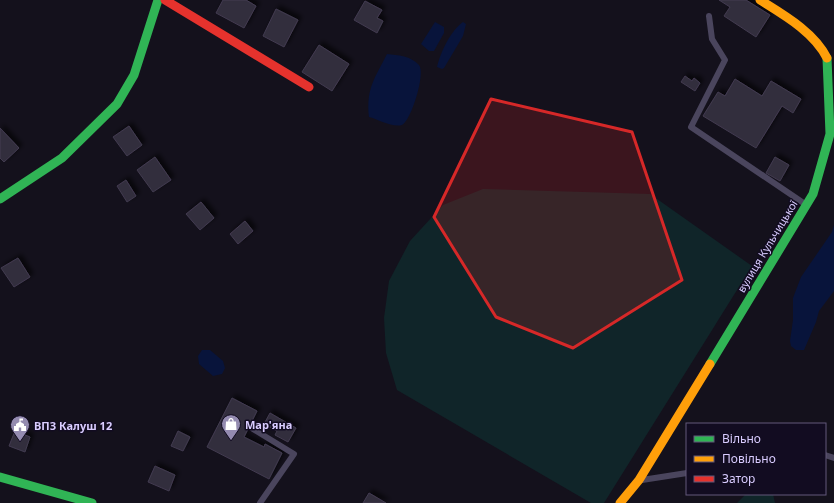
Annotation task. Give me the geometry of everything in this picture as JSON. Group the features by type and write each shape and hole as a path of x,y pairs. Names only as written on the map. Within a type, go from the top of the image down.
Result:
{"street":[{"path":"0,199 62,158 117,104 134,75 158,0"},
{"path":"165,0 309,87"},
{"name":"вулиця Кульчицької","path":"620,503 639,480 813,194 830,134 828,61 822,48 792,20 760,0"},
{"path":"0,477 92,503"}],"lane":[{"path":"709,16 712,39 725,60 691,127 806,205"},
{"path":"253,429 294,454 260,503"},
{"path":"639,480 686,473"}],"highlighted area":[{"path":"491,99 632,132 682,280 573,348 496,317 434,217"}],"green space":[{"path":"483,189 650,194 752,266 604,503 591,503 397,390 386,353 384,318 389,281 410,241 443,205"},
{"path":"745,495 773,495 775,503 737,503"}],"water":[{"path":"435,22 444,27 444,33 434,51 429,51 421,44"},
{"path":"463,22 466,24 463,36 444,68 442,69 437,67 447,42 454,30"},
{"path":"387,54 404,56 416,62 421,70 419,86 413,106 406,122 398,126 369,117 368,107 372,84"},
{"path":"834,225 834,291 819,311 804,350 796,350 791,346 790,341 793,320 793,298 801,277 832,232"},
{"path":"202,350 210,350 223,361 225,368 222,374 213,376 199,364 198,356"}],"building":[{"path":"223,0 246,0 256,6 244,28 216,13"},
{"path":"719,0 746,0 770,15 756,37 724,16 730,7"},
{"path":"365,1 382,10 377,18 383,21 377,33 354,20"},
{"path":"276,9 298,20 284,47 263,36"},
{"path":"319,45 349,64 332,91 302,72"},
{"path":"685,76 692,81 694,78 700,83 695,91 681,82"},
{"path":"735,79 762,96 771,81 801,99 793,113 782,106 756,148 703,116 718,92 725,96"},
{"path":"129,126 142,145 127,156 113,137"},
{"path":"0,128 19,148 4,162 0,158"},
{"path":"155,157 171,180 153,192 137,170"},
{"path":"775,157 789,165 780,181 766,173"},
{"path":"126,180 136,196 127,202 117,186"},
{"path":"201,202 214,218 200,230 186,214"},
{"path":"245,221 253,231 238,244 230,234"},
{"path":"18,258 30,277 14,287 1,268"},
{"name":"Мар'яна","path":"232,398 257,411 244,437 264,447 265,444 282,453 269,479 207,447"},
{"path":"270,413 296,428 288,442 275,435 277,431 264,424"},
{"name":"ВПЗ Калуш 12","path":"15,431 30,437 25,452 9,446"},
{"path":"178,431 190,437 183,451 171,446"},
{"path":"155,466 175,475 169,491 148,482"},
{"path":"369,493 386,503 363,503"}],"traffic: fast":[{"path":"0,199 62,158 117,104 134,75 158,0"},
{"path":"710,364 813,194 830,134 827,58"},
{"path":"0,477 92,503"}],"traffic: slow":[{"path":"760,0 798,25 814,40 827,58"},
{"path":"620,503 639,480 710,364"}],"traffic: jam":[{"path":"165,0 309,87"}],"place":[{"name":"Мар'яна","path":"231,441"},
{"name":"ВПЗ Калуш 12","path":"20,442"}]}
